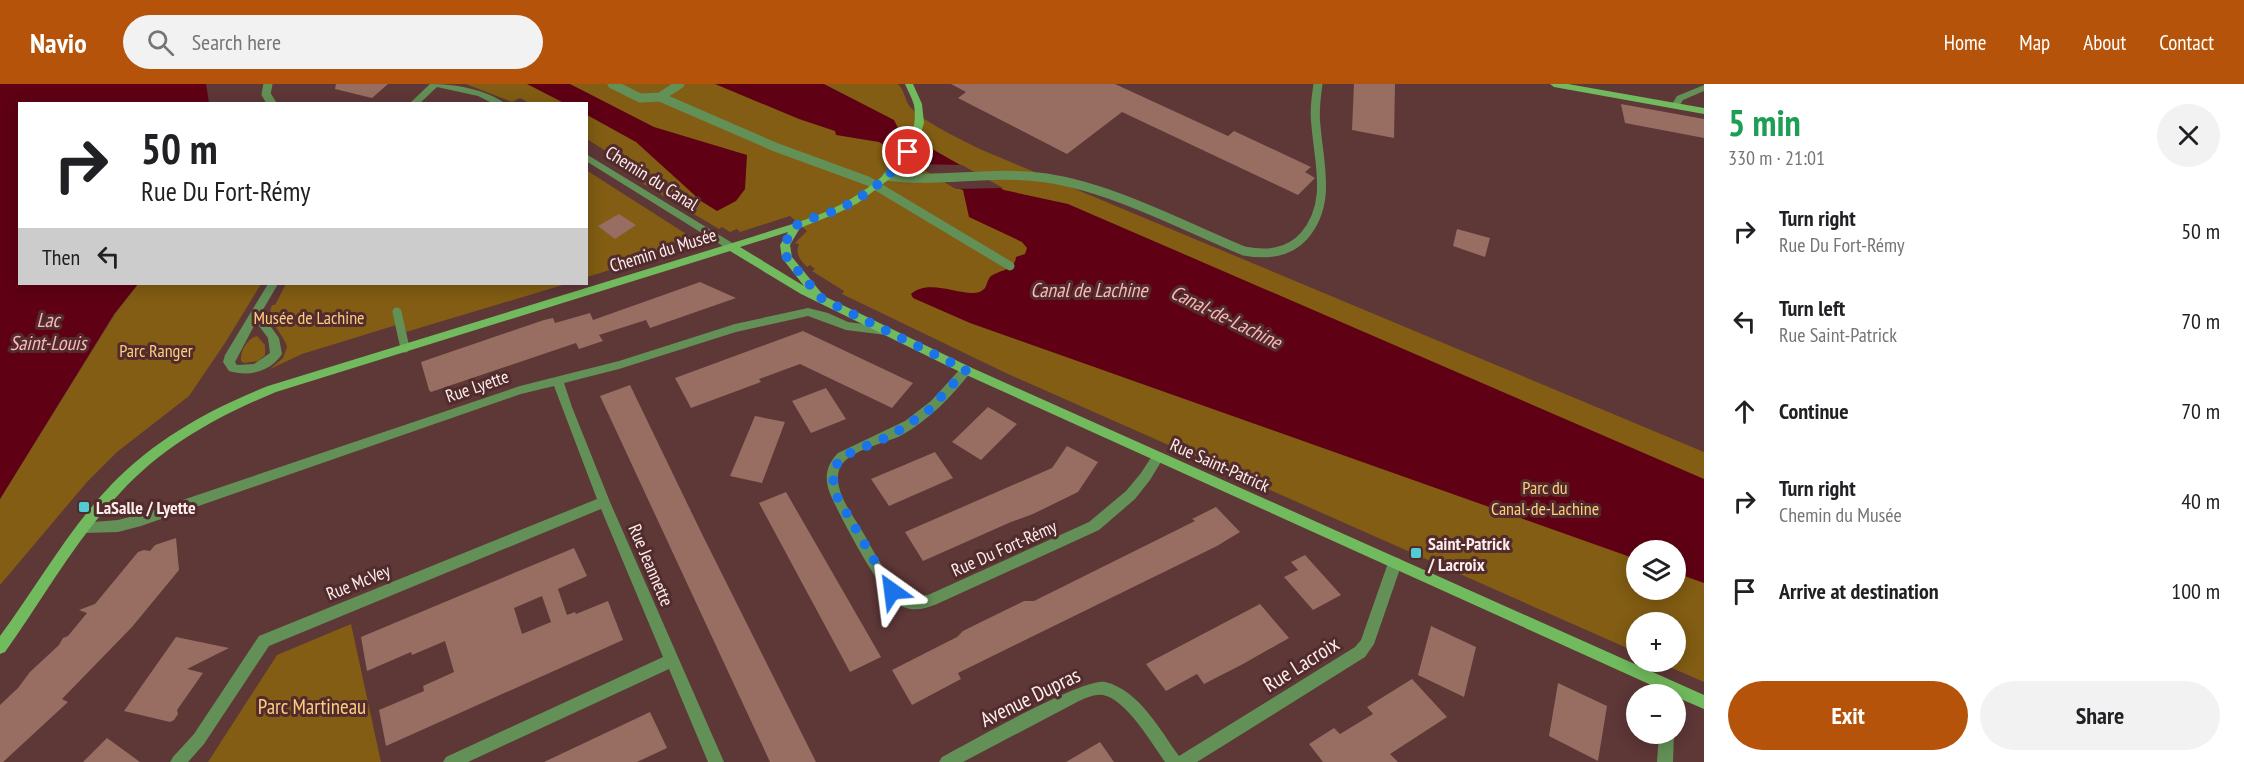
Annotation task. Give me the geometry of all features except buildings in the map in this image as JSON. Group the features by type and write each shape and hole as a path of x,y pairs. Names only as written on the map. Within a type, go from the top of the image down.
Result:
{"main road":[{"name":"Chemin du Musée","path":"0,647 85,526 126,478 161,449 211,415 272,389 796,225 840,208 887,176 904,157 916,138 920,112 918,100 909,84"},
{"path":"1554,84 1704,111"},
{"path":"796,225 785,245 787,258 822,299"},
{"name":"Rue Saint-Patrick","path":"730,246 822,299 966,370 1395,563 1655,684"},
{"name":"Rue Saint-Patrick","path":"1686,696 1704,702"}],"street":[{"path":"415,102 435,84 481,94 498,102"},
{"path":"1676,106 1680,98 1704,88"},
{"name":"Chemin du Canal","path":"588,158 730,246"},
{"path":"256,314 276,344 276,354 259,368 242,370 232,368 229,362 231,355 272,285"},
{"name":"Rue Lyette","path":"85,526 118,526 141,520 512,393 633,361 728,330 808,312 846,326 886,331"},
{"name":"Rue Du Fort-Rémy","path":"966,370 928,411 892,435 841,457 832,473 833,488 841,504 892,591 906,602 918,604 932,600 1094,526 1114,510 1147,476 1158,457"},
{"name":"Rue Jeannette","path":"558,381 604,502 716,762"},
{"name":"Rue McVey","path":"178,762 199,739 264,641 604,502"},
{"name":"Rue Lacroix","path":"1183,762 1360,652 1368,644 1395,563"},
{"path":"451,762 672,660"},
{"name":"Avenue Dupras","path":"947,762 1074,696 1092,689 1106,688 1131,706 1174,762"},
{"path":"1665,762 1666,744"}],"lane":[{"path":"268,84 266,94 271,102"},
{"path":"612,84 640,98 660,97 776,147 859,176 1010,266"},
{"path":"660,97 680,84"},
{"path":"887,176 1024,176 1072,182 1095,189 1244,251 1276,253 1294,246 1307,236 1320,212 1322,185 1315,100 1318,84"},
{"path":"397,312 405,348"}],"green space":[{"name":"Parc du Canal-de-Lachine","path":"466,84 898,84 909,106 918,114 982,150 1704,452 1704,682 1681,672 1686,672 1686,612 1626,612 1626,648 1008,374 842,294 844,291 812,271 815,269 810,265 807,267 800,259 799,244 795,243 807,231 790,216 740,232 737,229 730,232 722,227 719,229 640,182 645,176 588,140 588,102 527,102 520,98 512,102"},
{"path":"588,171 691,237 695,244 588,277"},
{"name":"Parc Ranger","path":"137,285 260,285 189,396 117,452 87,482 0,585 0,499 115,314"},
{"name":"Musée de Lachine","path":"285,285 563,285 406,332 403,323 302,354 270,369 283,358 287,347 271,316 272,305 275,305"},
{"path":"257,336 265,345 265,355 258,361 244,363 241,361 243,349 250,340"},
{"name":"Parc Martineau","path":"351,624 381,762 208,762 277,655"}],"water":[{"name":"Lac Saint-Louis","path":"0,84 206,84 209,102 18,102 18,285 137,285 114,314 0,499"},
{"path":"527,84 570,84 654,127 747,155 745,189 736,201 717,211 701,201 636,142 588,116 588,102 562,102"},
{"name":"Canal de Lachine","path":"715,84 824,84 894,120 899,130 1004,190 1068,204 1704,479 1704,583 1686,577 1686,540 1626,540 1626,555 970,323 913,298 911,294 930,287 971,293 979,292 985,288 991,276 1013,265 1016,257 1025,254 1027,248 1022,242 969,217 963,190 953,187 879,142 836,135 835,131 799,119"}],"pier":[{"path":"902,131 926,144 915,164 962,165 1003,188 956,189 891,150"}],"place":[{"name":"LaSalle / Lyette","path":"84,507"},
{"name":"Saint-Patrick / Lacroix","path":"1416,553"}],"route":[{"path":"892,591 836,495 832,473 841,457 892,435 928,411 942,399 966,370 822,299 787,258 785,245 796,225 834,211 864,194 894,170 908,152"}],"water label":[{"name":"Canal-de-Lachine","path":"1226,317"}]}
